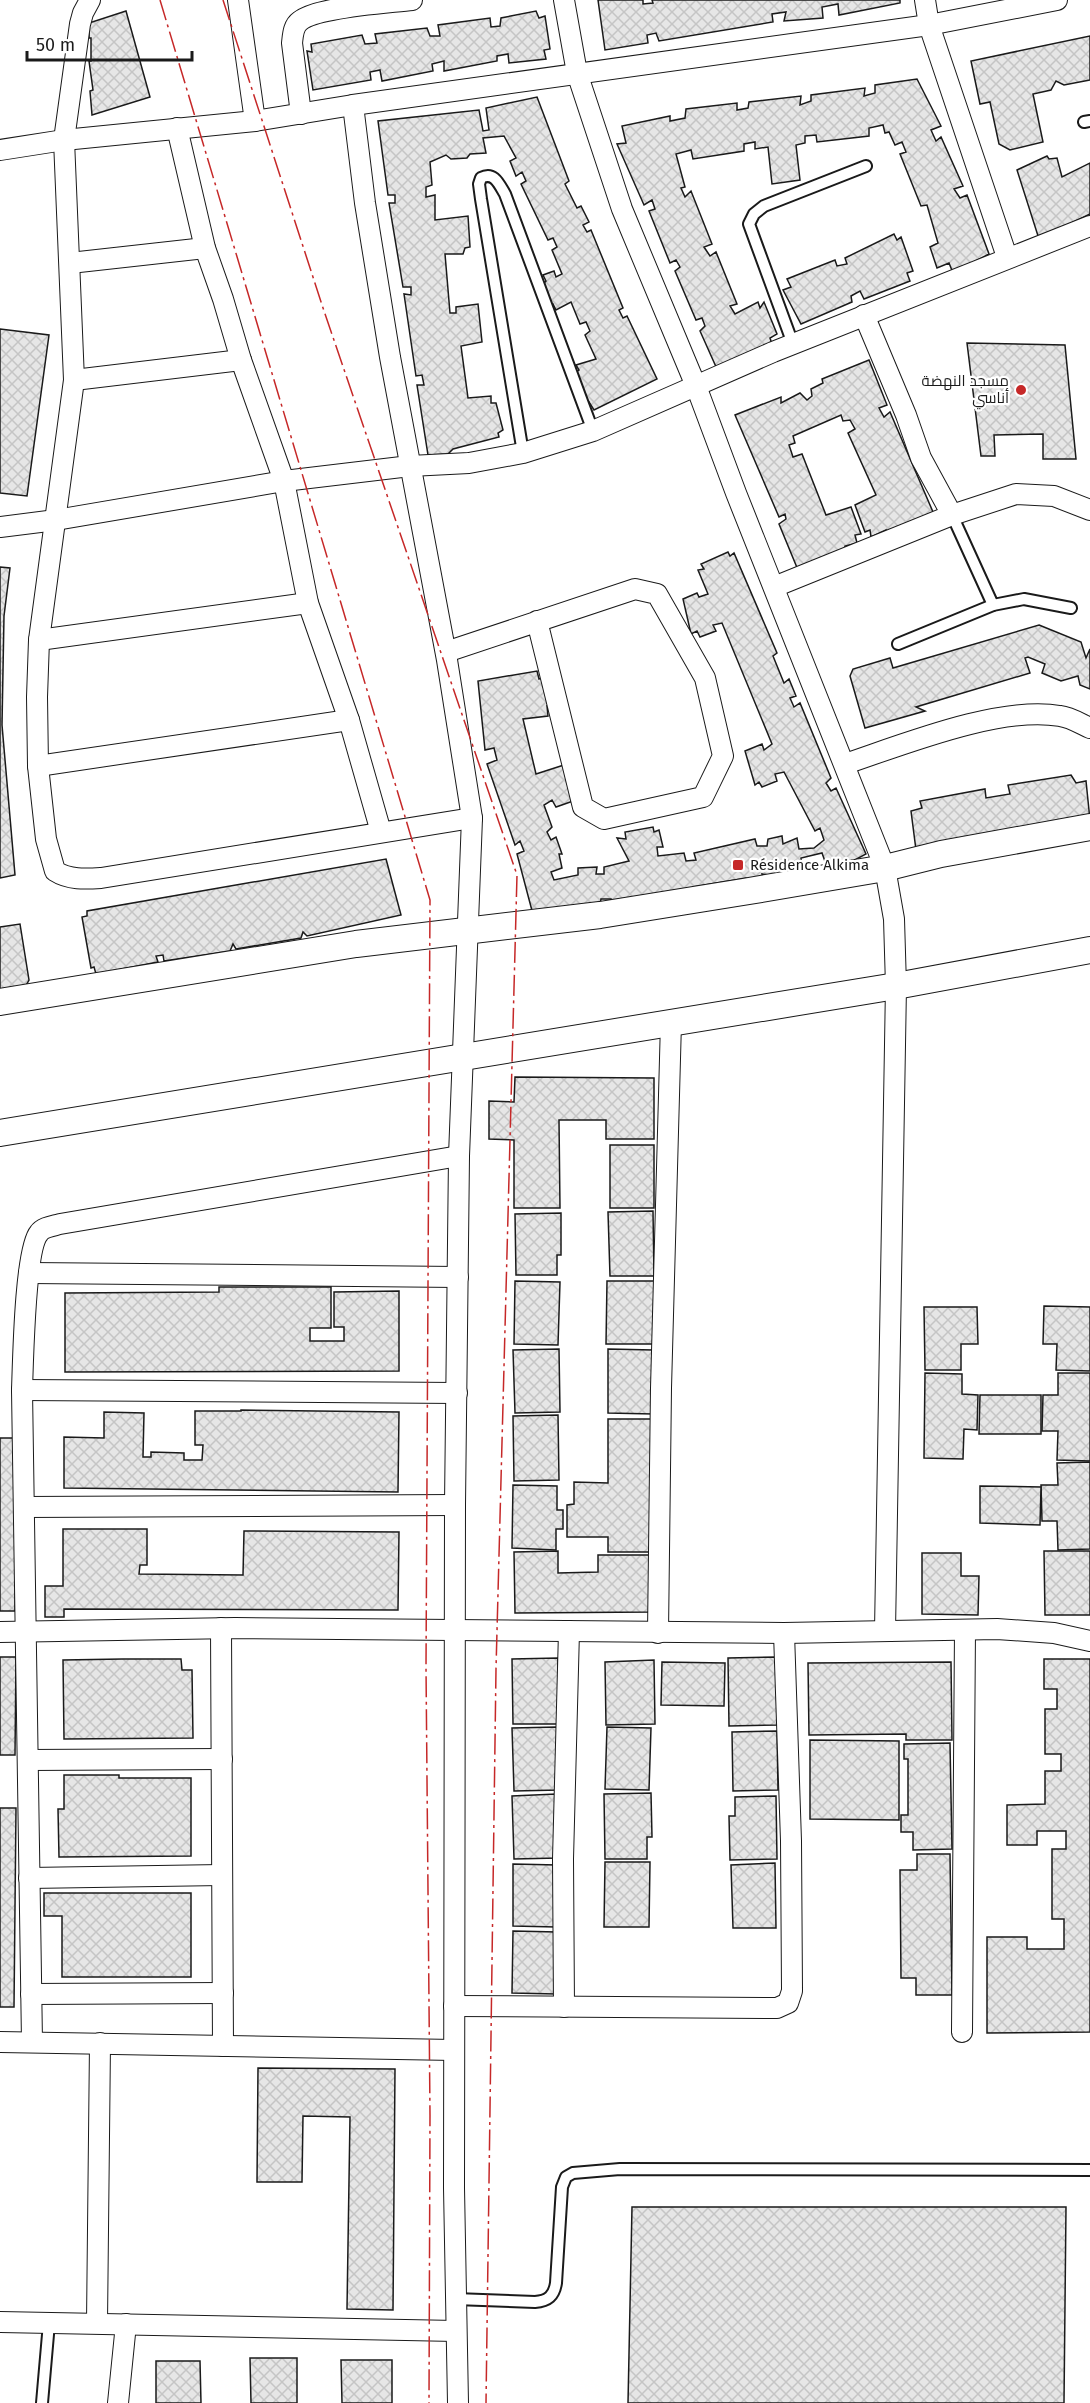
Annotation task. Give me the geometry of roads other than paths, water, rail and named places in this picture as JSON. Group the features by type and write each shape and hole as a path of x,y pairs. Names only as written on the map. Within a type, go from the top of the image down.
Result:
{"street":[{"path":"90,0 80,24 64,140 74,380 39,640 38,766 46,839 55,871 68,877 101,878 472,818"},
{"path":"238,0 255,121"},
{"path":"301,114 292,43 293,33 300,21 308,16 330,11 412,0"},
{"path":"564,0 577,73 622,209 696,386 845,764 885,868 892,896 896,986 885,1631"},
{"path":"925,0 929,25 1007,257"},
{"path":"0,150 64,140 255,121 577,73 929,25 1057,0"},
{"path":"353,105 365,204 390,357 446,652 472,818 473,844 467,929 459,1156 455,1505 454,2050 455,2299 458,2403"},
{"path":"177,128 205,248 241,360 284,481 308,603 349,720 381,832"},
{"path":"0,527 56,520 284,481 410,466 469,464 523,453 593,431 793,344 1007,257 1090,226"},
{"path":"70,263 205,248"},
{"path":"864,315 906,415 921,458 952,515"},
{"path":"74,380 241,360"},
{"path":"774,587 952,515 1016,494 1054,496 1090,510"},
{"path":"446,652 537,621 634,589 657,594 705,678 723,756 703,797 604,819 583,807 537,621"},
{"path":"39,640 308,603"},
{"path":"845,764 955,729 1001,718 1061,716 1090,728"},
{"path":"38,766 349,720"},
{"path":"0,1002 356,944 600,915 885,868 1090,826"},
{"path":"0,1133 896,986 1090,950"},
{"path":"658,1633 661,1388 671,1022"},
{"path":"32,2042 22,1390 29,1273 38,1233 60,1224 459,1156"},
{"path":"29,1273 458,1277"},
{"path":"22,1390 457,1393"},
{"path":"24,1507 455,1505"},
{"path":"221,1628 223,2046"},
{"path":"0,1632 221,1628 658,1633 965,1630 1032,1631 1090,1641"},
{"path":"962,2032 965,1630"},
{"path":"564,2007 563,1859 569,1631"},
{"path":"454,2006 777,2008 786,2005 790,1999 791,1841 784,1633"},
{"path":"28,1760 222,1759"},
{"path":"30,1878 222,1875"},
{"path":"31,1994 223,1993"},
{"path":"0,2042 454,2050"},
{"path":"97,2323 100,2043"},
{"path":"0,2322 456,2331"},
{"path":"118,2403 126,2324"}],"lane":[{"path":"793,344 749,224 754,214 765,206 866,166"},
{"path":"523,453 479,184 481,178 486,175 496,180 505,194 593,431"},
{"path":"952,515 993,605"},
{"path":"898,644 993,605 1024,599 1071,608"},
{"path":"455,2299 535,2302 547,2300 552,2296 556,2283 562,2187 566,2177 573,2173 620,2169 1090,2170"},
{"path":"42,2403 49,2323"}],"place":[{"name":"مسجد النهضة أناسي","path":"1021,390"},
{"name":"Résidence Alkima","path":"738,865"}]}
